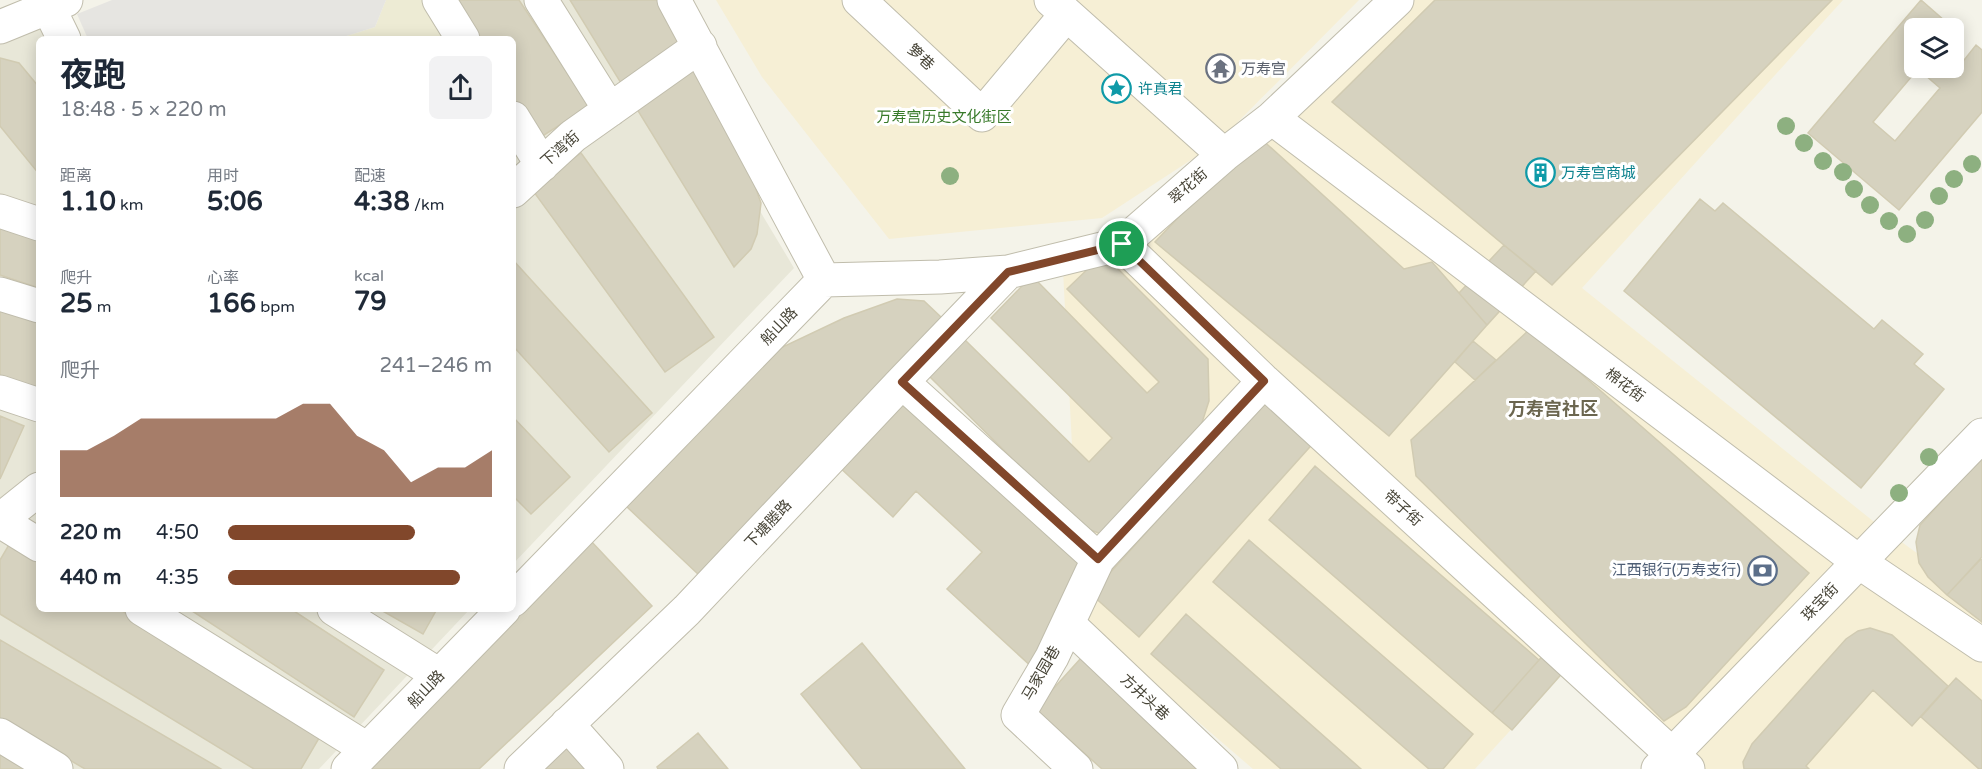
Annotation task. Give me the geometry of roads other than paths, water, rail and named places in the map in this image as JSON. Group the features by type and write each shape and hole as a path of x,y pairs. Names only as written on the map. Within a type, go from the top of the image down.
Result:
{"street":[{"path":"439,0 461,36"},
{"path":"541,0 610,110"},
{"path":"674,0 824,280"},
{"name":"箩巷","path":"859,0 982,115 1058,8"},
{"name":"翠花街","path":"824,280 939,267 1008,272 1122,244 1224,155 1272,118 1398,0"},
{"path":"0,27 53,3 63,36"},
{"path":"1058,8 1224,155"},
{"name":"下湾街","path":"516,188 573,136 700,46"},
{"name":"棉花街","path":"1272,118 1859,562 1982,645"},
{"path":"516,123 542,165"},
{"path":"0,211 36,223"},
{"name":"带子街","path":"1122,244 1264,381 1673,764"},
{"name":"下塘塍路","path":"520,769 687,610 1008,272"},
{"name":"船山路","path":"516,597 824,280"},
{"path":"0,294 36,305"},
{"name":"马家园巷","path":"1076,769 1018,715 1052,657 1098,559 1264,381"},
{"path":"902,382 1098,559"},
{"path":"0,392 36,404"},
{"name":"珠宝街","path":"1673,764 1859,562 1982,435"},
{"path":"36,491 0,521 36,543"},
{"path":"146,612 358,759"},
{"path":"339,612 440,675"},
{"name":"船山路","path":"358,759 501,612"},
{"name":"方井头巷","path":"1068,624 1221,769"},
{"path":"567,724 607,769"},
{"path":"0,735 56,769"}],"place":[{"name":"万寿宫","path":"1220,69"},
{"name":"许真君","path":"1117,89"},
{"name":"万寿宫商城","path":"1540,173"},
{"name":"江西银行(万寿支行)","path":"1762,570"}],"district":[{"name":"万寿宫社区","path":"1553,409"}],"park label":[{"name":"万寿宫历史文化街区","path":"944,117"}]}
